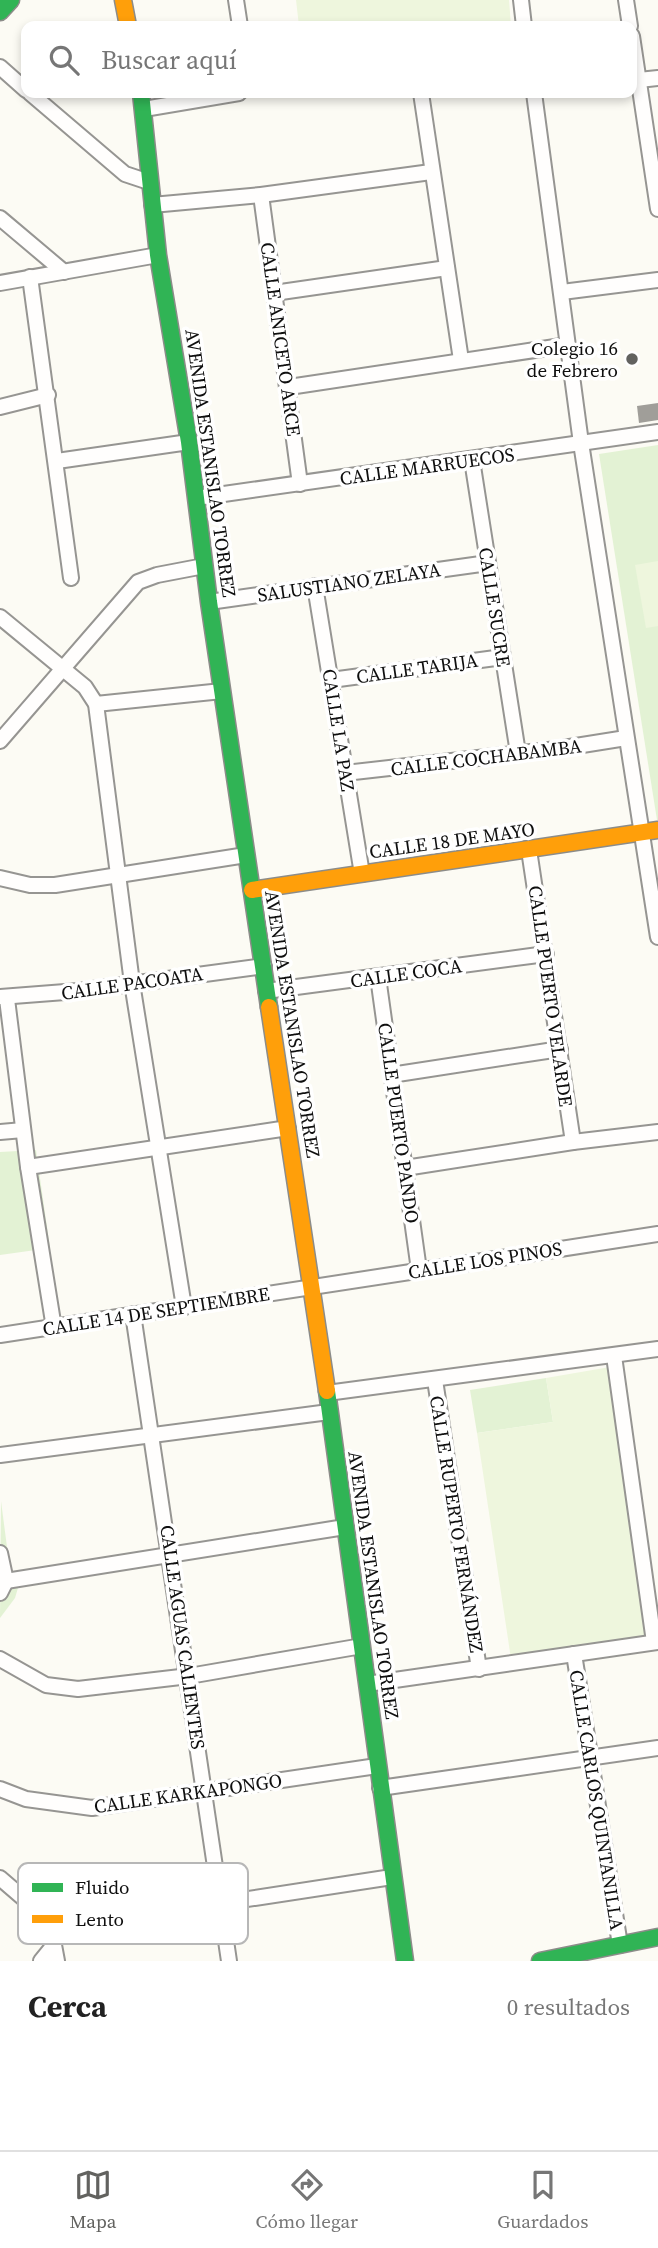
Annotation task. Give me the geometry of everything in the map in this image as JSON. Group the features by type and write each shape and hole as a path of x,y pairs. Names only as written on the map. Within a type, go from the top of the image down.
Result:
{"street":[{"path":"0,12 11,0"},
{"path":"123,0 127,21"},
{"path":"236,0 239,21"},
{"path":"522,0 524,21"},
{"path":"626,0 629,21"},
{"path":"0,67 21,85"},
{"path":"637,67 655,174 658,209"},
{"path":"639,80 658,78"},
{"path":"36,98 125,174 149,182"},
{"path":"142,101 178,98"},
{"path":"422,98 461,360"},
{"path":"535,98 581,443 626,738 650,831 658,937"},
{"name":"AVENIDA ESTANISLAO TORREZ","path":"142,101 158,255 189,442 209,602 327,1393 405,1961"},
{"path":"152,205 261,195 431,172"},
{"name":"CALLE ANICETO ARCE","path":"261,195 300,484"},
{"path":"0,218 64,272"},
{"path":"0,283 158,255"},
{"path":"274,293 447,268"},
{"path":"30,277 71,578"},
{"path":"562,292 658,280"},
{"path":"289,387 568,345"},
{"path":"0,407 48,395"},
{"name":"CALLE MARRUECOS","path":"196,498 658,432"},
{"path":"57,461 189,442"},
{"name":"CALLE SUCRE","path":"472,460 518,753"},
{"name":"SALUSTIANO ZELAYA","path":"209,602 488,563"},
{"path":"0,741 138,582 157,575 204,566"},
{"name":"CALLE LA PAZ","path":"315,586 362,874"},
{"path":"0,617 85,687 96,704 132,983 184,1307"},
{"name":"CALLE TARIJA","path":"331,680 503,657"},
{"path":"96,704 222,691"},
{"name":"CALLE COCHABAMBA","path":"345,773 626,738"},
{"name":"CALLE 18 DE MAYO","path":"252,890 650,831"},
{"name":"CALLE PUERTO VELARDE","path":"529,850 573,1142"},
{"path":"0,878 30,885 55,885 246,855"},
{"name":"CALLE COCA","path":"266,991 546,954"},
{"name":"CALLE PACOATA","path":"4,998 264,966"},
{"name":"CALLE PUERTO PANDO","path":"378,977 419,1270"},
{"path":"4,998 54,1328"},
{"path":"391,1075 560,1049"},
{"path":"28,1167 288,1129"},
{"path":"0,1132 23,1130"},
{"path":"405,1168 658,1132"},
{"name":"CALLE LOS PINOS","path":"311,1287 658,1234"},
{"name":"CALLE 14 DE SEPTIEMBRE","path":"0,1335 311,1287"},
{"name":"CALLE AGUAS CALIENTES","path":"133,1314 172,1556 215,1863"},
{"path":"327,1393 658,1349"},
{"path":"367,1684 656,1642 614,1356"},
{"name":"CALLE RUPERTO FERNÁNDEZ","path":"435,1380 479,1669"},
{"path":"0,1455 329,1412"},
{"path":"0,1553 3,1587 345,1527"},
{"path":"0,1659 46,1685 78,1689 189,1676 362,1646"},
{"name":"CALLE CARLOS QUINTANILLA","path":"574,1654 620,1945"},
{"path":"380,1788 590,1760 658,1748"},
{"name":"CALLE KARKAPONGO","path":"0,1789 26,1799 92,1808 377,1766"},
{"path":"248,1901 392,1877"},
{"path":"0,1878 18,1894"},
{"path":"540,1961 563,1959 658,1937"},
{"path":"41,1961 54,1945"},
{"path":"54,1945 57,1961"}],"green space":[{"path":"296,0 509,0 511,21 298,21"},
{"path":"658,445 658,820 657,820 599,454"},
{"path":"658,561 658,626 646,628 635,565"},
{"path":"36,1150 50,1248 0,1255 0,1152"},
{"path":"610,1367 628,1411 658,1613 658,1638 511,1659 477,1433 553,1422 546,1378"},
{"path":"546,1378 553,1422 477,1433 470,1390"},
{"path":"1,1501 10,1570 20,1581 15,1598 0,1618"}],"building":[{"path":"658,403 658,420 639,423 637,406"}],"traffic: fast":[{"path":"0,12 11,0"},
{"path":"142,98 158,255 189,442 209,602 269,1007"},
{"path":"327,1391 405,1961"},
{"path":"540,1961 658,1937"}],"traffic: slow":[{"path":"123,0 127,21"},
{"path":"252,890 658,830"},
{"path":"269,1007 327,1391"}],"place":[{"name":"Colegio 16 de Febrero","path":"632,359"}]}
